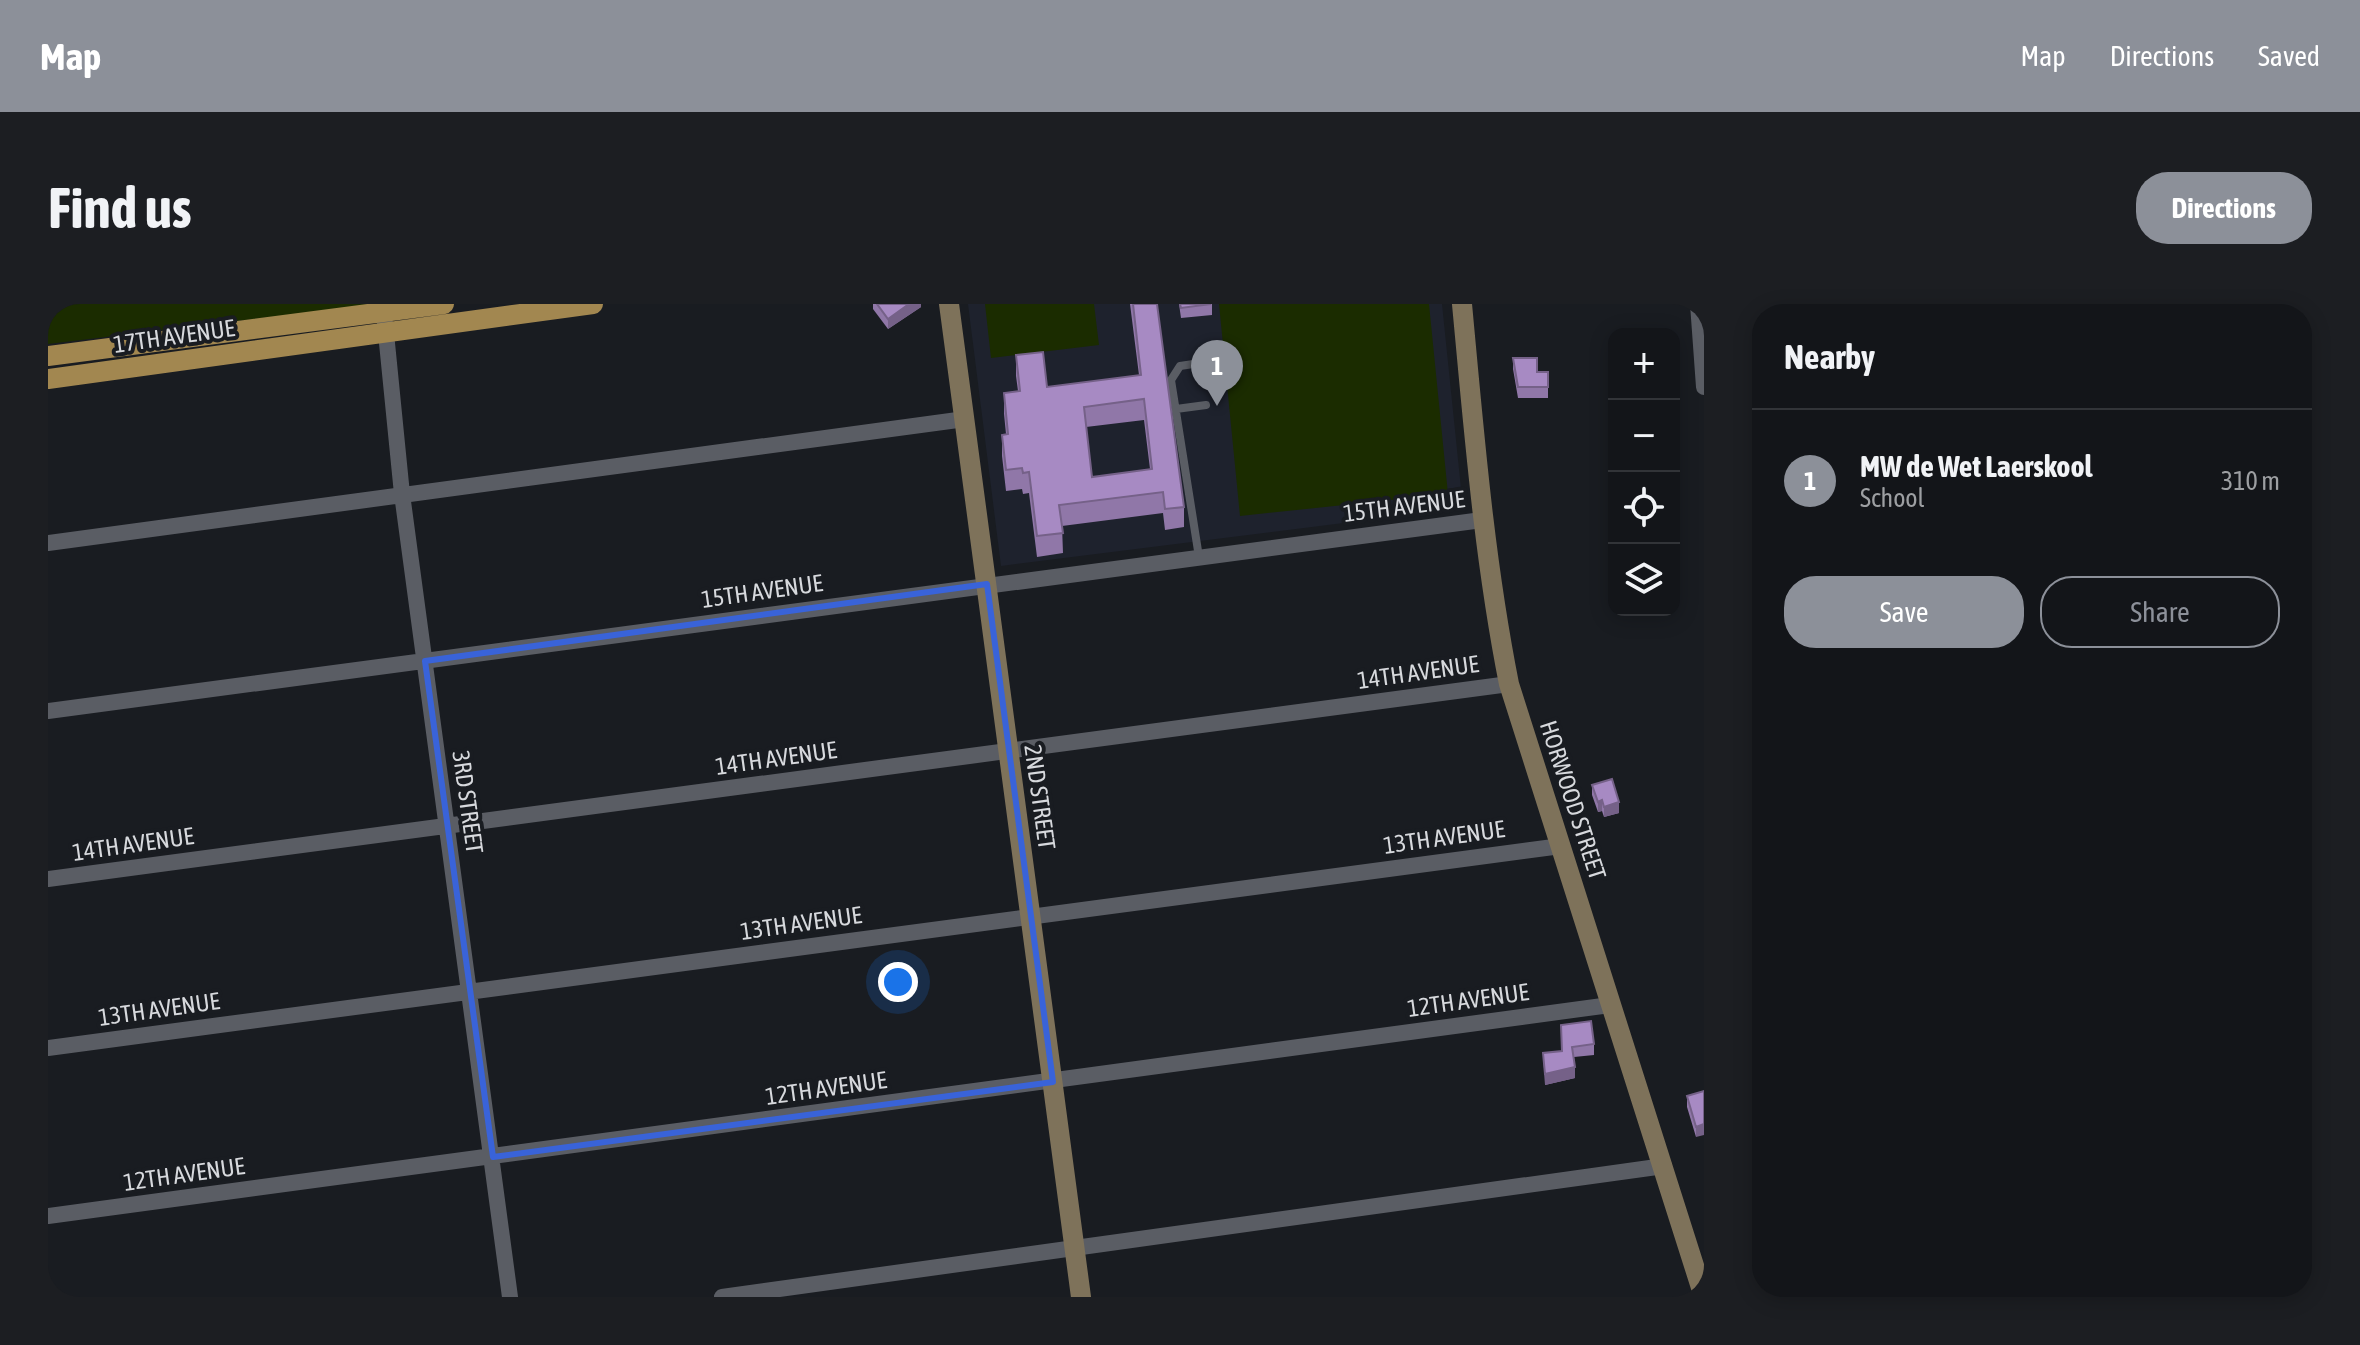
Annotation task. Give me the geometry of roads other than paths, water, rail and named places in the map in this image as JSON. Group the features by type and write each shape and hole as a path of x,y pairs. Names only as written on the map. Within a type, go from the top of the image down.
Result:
{"main road":[{"name":"17TH AVENUE","path":"48,356 384,313 407,306 444,304"},
{"name":"17TH AVENUE","path":"48,379 593,304"},
{"name":"2ND STREET","path":"949,304 1081,1297"},
{"name":"HORWOOD STREET","path":"1462,304 1482,520 1492,597 1509,684 1610,1005 1700,1271 1704,1297"}],"street":[{"path":"1698,304 1704,387"},
{"name":"3RD STREET","path":"384,313 402,494 510,1297"},
{"path":"48,543 965,419"},
{"name":"15TH AVENUE","path":"48,711 1482,520"},
{"name":"14TH AVENUE","path":"48,879 1509,684"},
{"name":"13TH AVENUE","path":"48,1048 1561,846"},
{"name":"12TH AVENUE","path":"48,1216 1610,1005"},
{"path":"722,1297 828,1290 1075,1248 1664,1166"}],"lane":[{"path":"1199,557 1173,373 1180,366 1200,363"},
{"path":"1176,409 1206,405"}],"place":[{"name":"MW de Wet Laerskool","path":"1217,406"}]}
